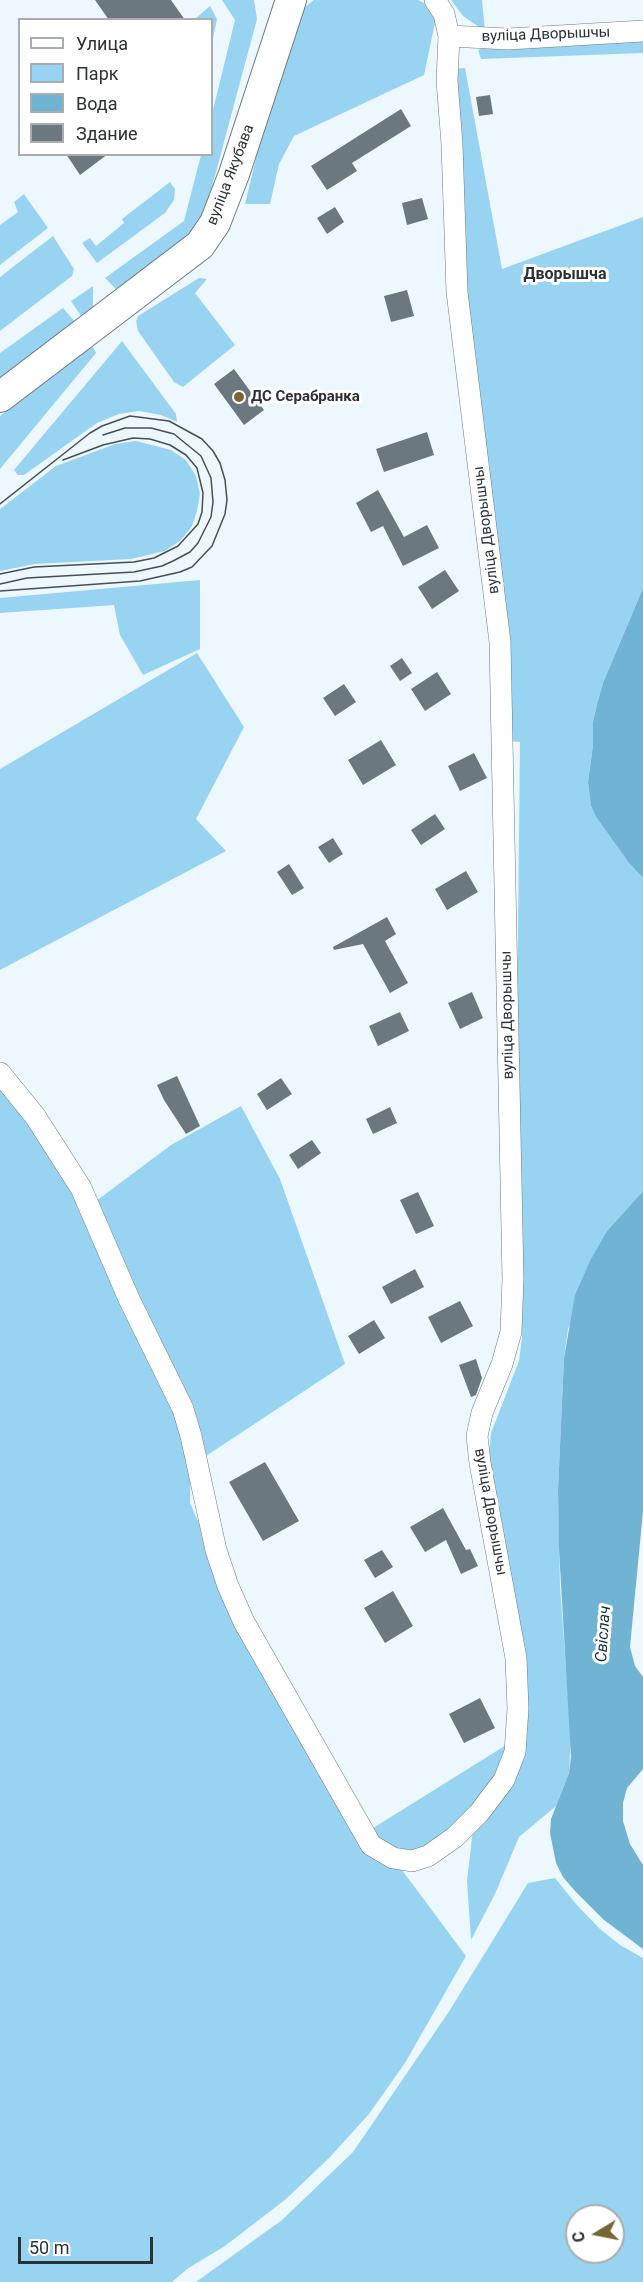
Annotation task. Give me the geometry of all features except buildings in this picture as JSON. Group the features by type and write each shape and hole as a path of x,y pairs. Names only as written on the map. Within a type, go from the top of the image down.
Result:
{"main road":[{"name":"вуліца Якубава","path":"0,397 200,245 215,223 234,174 291,0"}],"street":[{"name":"вуліца Дворышчы","path":"0,1073 35,1116 81,1188 129,1299 183,1409 216,1550 228,1586 244,1622 371,1845 393,1858 412,1861 428,1856 455,1837 479,1813 504,1780 515,1752 518,1709 516,1658 477,1436 482,1413 502,1364 511,1332 513,1279 500,642 457,292 452,144 447,81 449,36 444,14 435,0"},
{"name":"вуліца Дворышчы","path":"449,36 507,39 643,31"}],"green space":[{"path":"222,0 254,0 257,19 202,224 123,292 116,289 105,278 184,221 201,156 213,156 213,110 235,20"},
{"path":"314,0 418,0 424,3 436,18 424,75 294,136 279,164 270,204 245,204 283,45 301,10"},
{"path":"451,0 482,0 485,31 463,16"},
{"path":"210,6 217,19 213,38 213,18 196,18"},
{"path":"643,39 643,53 481,59 478,50 489,46"},
{"path":"465,68 502,269 643,217 643,588 603,683 597,704 593,722 593,745 588,782 591,806 596,817 629,863 643,878 643,1191 607,1231 568,1329 564,1358 558,1490 560,1586 571,1738 569,1773 556,1806 519,1837 495,1894 471,1940 467,1881 474,1821 427,1853 395,1852 370,1830 519,1737 488,1466 491,1433 519,1361 522,1338 521,1217 516,1122 520,742 509,741 461,291 453,69"},
{"path":"170,182 175,189 174,200 165,213 97,263 82,243 90,238 96,246 124,223 122,219"},
{"path":"24,194 48,228 0,265 0,225 18,212 14,202"},
{"path":"53,236 74,269 72,276 0,331 0,277"},
{"path":"199,278 207,279 195,293 235,345 183,387 174,382 138,331 136,321 138,316"},
{"path":"93,286 93,309 83,319 71,301"},
{"path":"63,308 76,323 0,378 0,353"},
{"path":"122,341 176,414 177,422 161,415 139,411 119,414 97,423 24,475 18,475 14,470"},
{"path":"93,347 96,353 0,469 0,416 82,351"},
{"path":"136,441 171,450 186,460 196,476 200,494 197,511 192,526 181,540 165,551 131,559 35,564 0,571 0,509 56,466 115,444"},
{"path":"200,580 200,649 143,675 120,635 114,605 0,613 0,598"},
{"path":"197,653 244,727 196,819 226,851 0,970 0,769"},
{"path":"0,1074 96,1201 171,1145 241,1106 280,1179 345,1364 197,1462 191,1451 190,1503 241,1620 371,1844 393,1858 466,1956 405,2063 369,2114 330,2157 286,2199 225,2246 187,2269 172,2282 0,2282"},
{"path":"555,1878 600,1929 620,1945 643,1958 643,2282 196,2282 282,2220 353,2152 450,2010 528,1883"}],"water":[{"path":"643,588 643,878 629,863 596,817 591,806 588,782 593,745 593,722 597,704 603,683"},
{"name":"Свіслач","path":"643,1191 643,1511 630,1647 635,1666 643,1677 643,1769 627,1788 623,1803 623,1821 630,1844 643,1865 643,1949 604,1920 563,1877 556,1863 550,1833 551,1819 569,1773 571,1757 559,1549 558,1490 564,1358 575,1295 590,1261 607,1231"}],"tram line":[{"path":"0,504 90,433 130,416 169,421 202,439 220,463 227,500 225,514 212,546 192,567 180,572 140,581 0,591"},
{"path":"0,584 27,578 134,572 162,566 190,552 198,543 211,517 213,502 211,478 201,456 174,434 151,428 125,428 103,435"},
{"path":"0,574 34,567 134,562 154,558 178,546 198,524 202,512 203,493 197,468 186,455 170,445 150,439 133,438 103,445 63,460"}],"place":[{"name":"ДС Серабранка","path":"239,397"}],"district":[{"name":"Дворышча","path":"565,275"}]}
